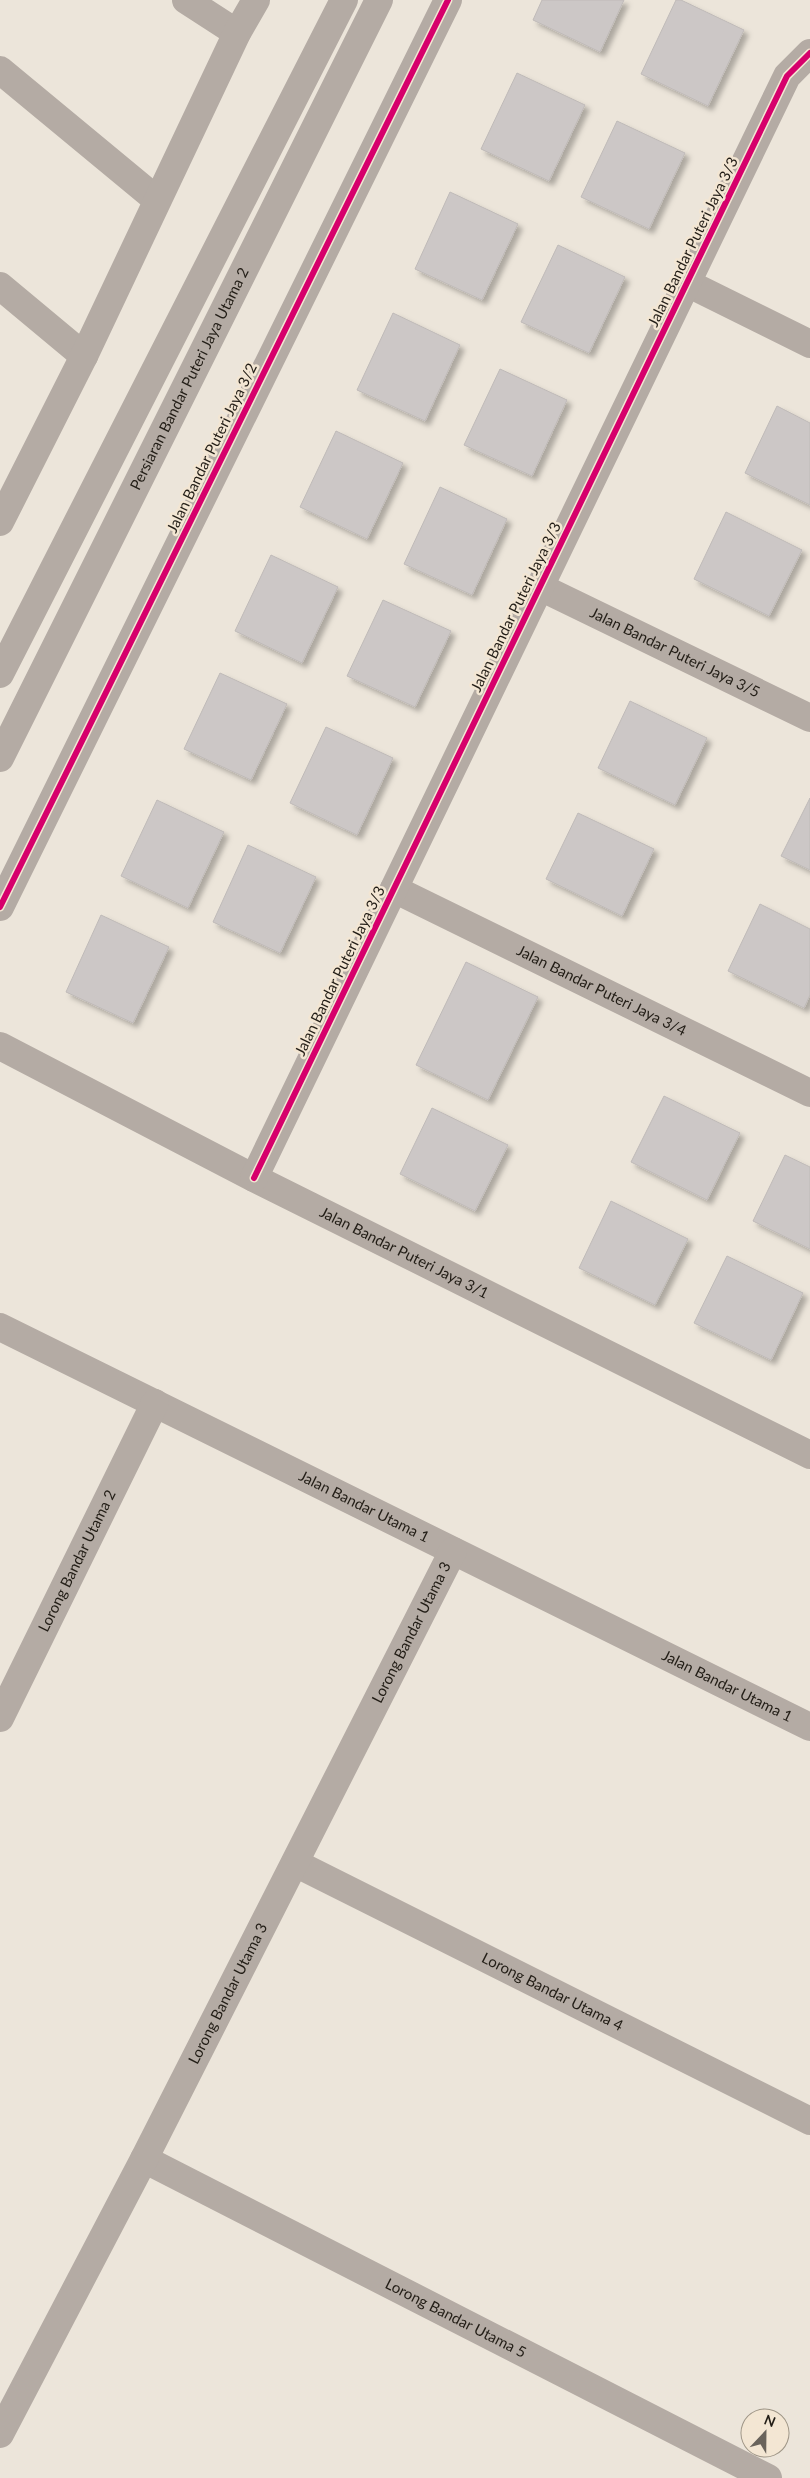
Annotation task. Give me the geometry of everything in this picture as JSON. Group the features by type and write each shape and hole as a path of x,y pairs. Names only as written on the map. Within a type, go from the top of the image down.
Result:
{"street":[{"path":"186,0 237,33"},
{"path":"3,508 84,356 237,33 256,0"},
{"path":"0,674 344,0"},
{"name":"Persiaran Bandar Puteri Jaya Utama 2","path":"0,758 9,717 380,0"},
{"name":"Jalan Bandar Puteri Jaya 3/2","path":"0,907 448,0"},
{"name":"Jalan Bandar Puteri Jaya 3/3","path":"254,1178 787,76 810,53"},
{"path":"0,70 157,200"},
{"path":"687,283 810,344"},
{"path":"0,286 84,356"},
{"name":"Jalan Bandar Puteri Jaya 3/5","path":"540,587 810,718"},
{"name":"Jalan Bandar Puteri Jaya 3/4","path":"394,889 810,1093"},
{"name":"Jalan Bandar Puteri Jaya 3/1","path":"0,1046 254,1178 810,1454"},
{"name":"Jalan Bandar Utama 1","path":"0,1327 810,1727"},
{"name":"Lorong Bandar Utama 2","path":"0,1718 155,1403"},
{"name":"Lorong Bandar Utama 3","path":"0,2434 144,2159 453,1551"},
{"name":"Lorong Bandar Utama 4","path":"295,1863 810,2121"},
{"name":"Lorong Bandar Utama 5","path":"144,2159 768,2478"}],"building":[{"path":"542,0 624,0 600,52 533,20"},
{"path":"676,0 681,0 744,30 708,106 641,74"},
{"path":"517,73 585,105 549,181 481,149"},
{"path":"617,121 685,153 649,229 581,197"},
{"path":"450,192 518,224 482,300 415,269"},
{"path":"558,245 625,277 589,353 521,322"},
{"path":"393,313 460,345 425,421 357,390"},
{"path":"500,369 567,400 532,476 464,445"},
{"path":"777,406 810,423 810,505 745,473"},
{"path":"336,431 403,463 367,539 300,507"},
{"path":"440,487 507,519 472,595 404,564"},
{"path":"726,512 802,550 769,616 694,579"},
{"path":"271,555 338,587 302,663 235,631"},
{"path":"383,600 451,631 415,707 347,676"},
{"path":"220,673 287,704 251,780 184,749"},
{"path":"630,701 707,738 675,805 598,768"},
{"path":"326,727 393,758 357,835 290,803"},
{"path":"810,798 810,870 781,856"},
{"path":"157,800 224,832 188,908 121,876"},
{"path":"578,813 654,849 622,916 546,879"},
{"path":"248,845 316,877 280,953 213,922"},
{"path":"760,904 810,929 810,995 804,1008 728,971"},
{"path":"101,915 169,947 133,1023 66,992"},
{"path":"466,962 538,997 488,1100 416,1065"},
{"path":"664,1096 740,1133 707,1200 631,1162"},
{"path":"432,1108 508,1145 475,1211 400,1174"},
{"path":"785,1155 810,1167 810,1249 753,1221"},
{"path":"611,1201 688,1239 655,1305 579,1268"},
{"path":"727,1256 803,1293 771,1360 694,1323"}],"cycle path":[{"path":"0,907 448,0"},
{"path":"254,1178 787,76 810,53"}]}
